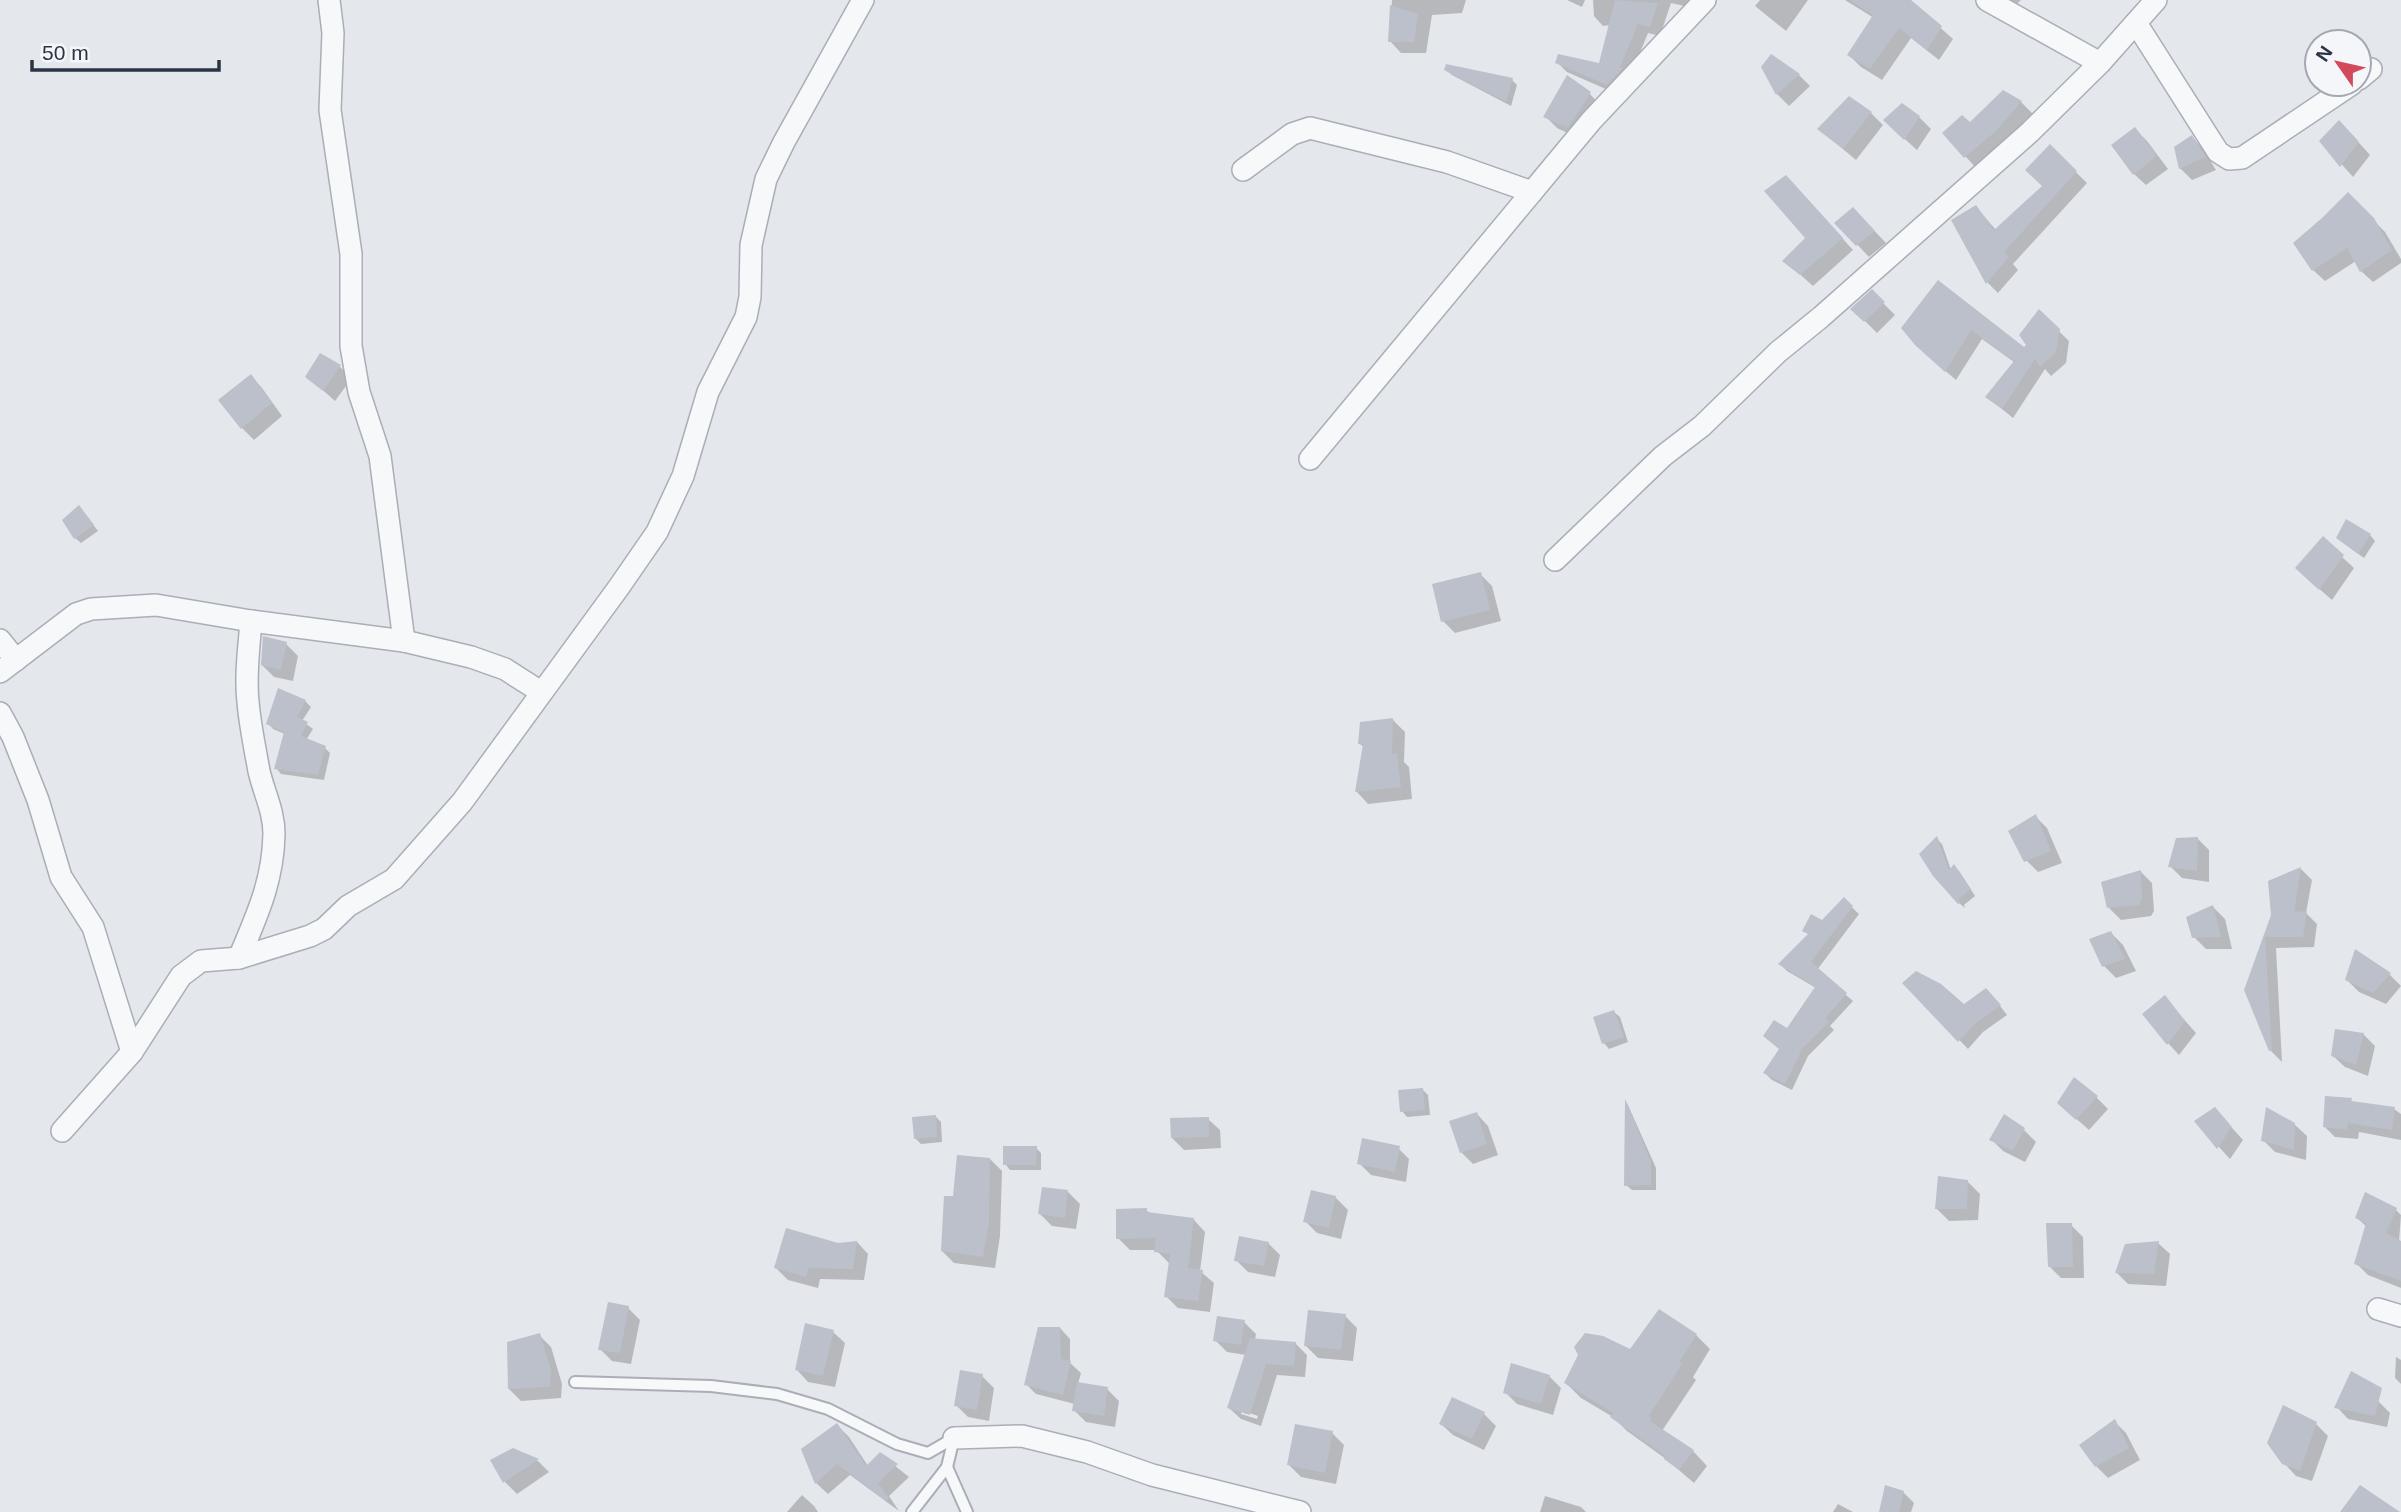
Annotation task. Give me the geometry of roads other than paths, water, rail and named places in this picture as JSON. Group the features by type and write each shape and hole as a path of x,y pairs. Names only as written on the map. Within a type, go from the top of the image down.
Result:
{"street":[{"path":"329,0 333,33 330,110 351,254 351,346 359,392 380,457 404,641"},
{"path":"62,1131 132,1052 181,976 201,961 239,958 310,936 324,929 348,906 394,879 462,802 657,532 683,476 708,392 746,317 750,298 751,245 766,179 863,0"},
{"path":"1310,459 1591,121 1704,0"},
{"path":"1987,0 2100,63"},
{"path":"1555,560 1663,456 1702,426 1778,352 2030,132 2100,63 2156,0"},
{"path":"2136,23 2218,152 2229,159 2242,158 2331,98"},
{"path":"1243,170 1292,134 1311,128 1447,162 1532,192"},
{"path":"0,640 8,666 76,614 91,609 156,604 251,621 404,641 471,657 505,669 541,692"},
{"path":"239,958 264,898 272,861 274,831 271,805 260,774 248,703 251,621"},
{"path":"0,713 13,737 38,800 61,877 93,927 132,1052"},
{"path":"2378,1309 2401,1316"},
{"path":"954,1438 1022,1436 1087,1451 1152,1475 1296,1511"}],"lane":[{"path":"575,1382 711,1386 777,1394 828,1409 897,1444 928,1453 954,1438"},
{"path":"912,1512 947,1467 954,1438"},
{"path":"947,1467 967,1512"}]}
